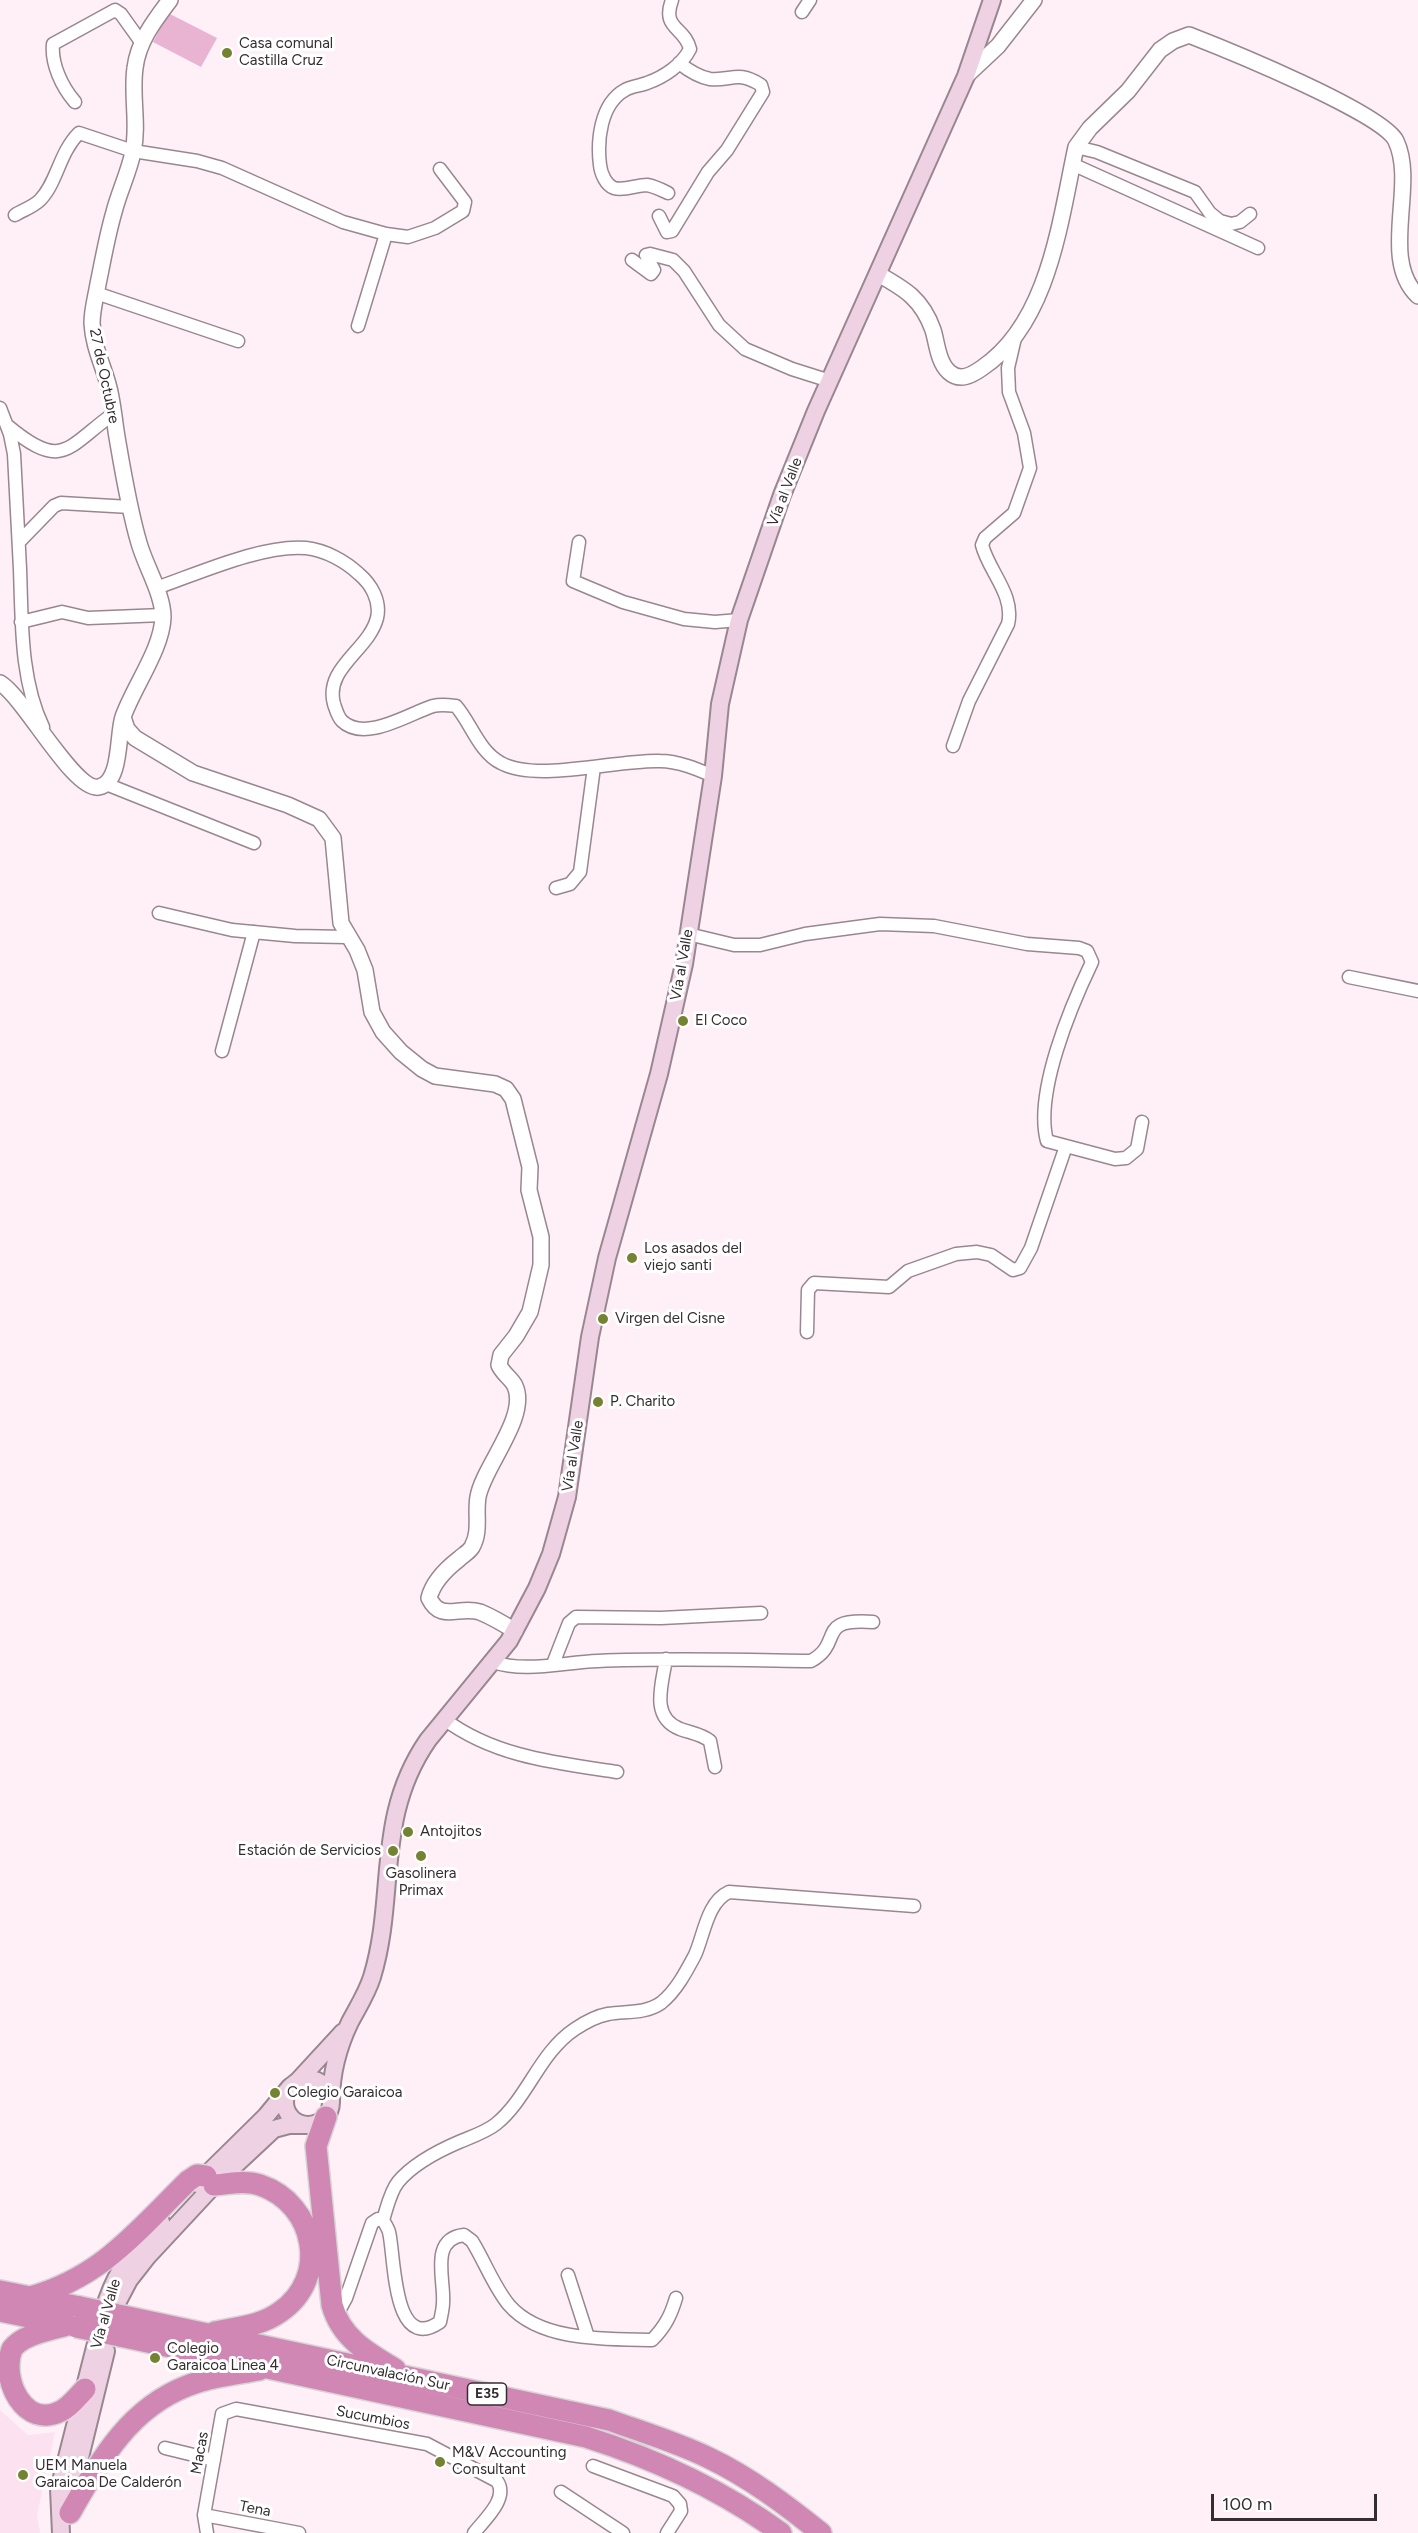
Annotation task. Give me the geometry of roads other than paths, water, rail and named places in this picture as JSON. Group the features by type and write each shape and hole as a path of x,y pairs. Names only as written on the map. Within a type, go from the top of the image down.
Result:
{"highway":[{"path":"328,2109 316,2146 330,2294 335,2317 355,2343 411,2378"},
{"path":"30,2297 51,2291 90,2272 197,2175 210,2180 257,2184 269,2189 288,2202 307,2235 312,2262 306,2284 281,2312 254,2325 201,2334"},
{"name":"Circunvalación Sur","path":"0,2291 30,2297 74,2320"},
{"name":"Circunvalación Sur","path":"0,2311 201,2334 609,2420 680,2445 711,2459 754,2484 821,2533"},
{"path":"74,2320 24,2339 13,2348 5,2364 6,2382 12,2397 24,2408 47,2416 63,2411 84,2389"},
{"name":"Circunvalación Sur","path":"124,2327 272,2368 555,2429 593,2440 658,2464 698,2483 781,2533"},
{"path":"71,2523 94,2471 120,2434 134,2419 164,2396 210,2379 272,2368"}],"main road":[{"name":"Vía al Valle","path":"71,2523 72,2490 118,2301 129,2280 210,2180 349,2025 365,1996 378,1952 394,1820 419,1753 444,1719 493,1662 515,1631 537,1588 561,1523 572,1468 590,1337 673,1015 713,776 720,704 739,620 782,495 830,381 966,76 992,0"},
{"path":"328,2109 328,2090 319,2082 307,2079 293,2085 285,2100 292,2119 304,2125 316,2124 328,2109 335,2061 349,2025"},
{"name":"Vía al Valle","path":"61,2533 59,2489 115,2277 146,2238 210,2180 274,2129 289,2125 304,2125"}],"street":[{"name":"27 de Octubre","path":"106,784 116,769 118,735 123,717 161,632 163,615 156,588 145,565 130,507 108,385 95,348 92,321 109,231 133,150 136,108 134,70 141,42 170,0"},
{"path":"668,193 648,185 614,188 606,182 600,170 599,142 608,110 616,98 625,90 649,82 680,63 690,49 688,41 670,22 672,0"},
{"path":"802,12 810,0"},
{"path":"966,76 998,46 1034,0"},
{"path":"75,102 64,89 52,52 53,44 115,10 121,14 141,42"},
{"path":"878,274 908,290 924,310 939,356 949,372 961,378 972,375 991,362 1016,334 1035,301 1050,263 1076,147 1090,128 1128,91 1160,50 1173,41 1189,35 1336,99 1385,127 1396,140 1401,158 1400,246 1403,272 1410,288 1418,296"},
{"path":"659,216 667,232 672,231 708,172 727,150 763,92 761,85 752,79 740,76 709,79 692,72 680,63"},
{"path":"15,215 39,201 47,192 67,147 79,133 133,150 197,160 222,168 343,222 386,234 408,237 435,228 463,211 465,202 440,169"},
{"path":"1076,147 1098,152 1195,192 1210,213 1220,221 1232,224 1240,222 1250,213"},
{"path":"1072,164 1258,248"},
{"path":"358,326 386,234"},
{"path":"632,260 651,274 654,270 646,255 673,260 684,271 719,325 745,349 792,369 830,381"},
{"path":"96,293 238,341"},
{"path":"952,746 969,701 1008,624 1011,613 1009,601 984,554 982,545 985,537 1014,513 1030,468 1024,434 1009,392 1008,368 1016,334"},
{"path":"0,408 14,454 21,622 27,673 37,716 51,745"},
{"path":"7,425 33,445 57,452 66,451 81,442 113,414"},
{"path":"19,542 54,506 61,503 130,507"},
{"path":"579,542 573,581 623,602 649,607 684,619 715,622 739,620"},
{"path":"156,588 237,560 281,550 306,548 331,555 366,580 376,596 377,616 370,635 345,663 332,692 338,713 343,721 351,726 377,728 431,707 456,706 465,715 482,745 501,763 519,769 543,771 661,760 696,768 713,776"},
{"path":"21,622 62,612 88,618 163,615"},
{"path":"0,683 34,719 64,763 80,778 98,788 106,784 254,843"},
{"path":"123,717 135,738 193,773 288,805 319,819 333,838 341,922 365,970 372,1012 383,1032 401,1052 435,1076 478,1080 506,1089 513,1099 527,1149 530,1167 529,1190 541,1237 541,1265 530,1312 516,1336 501,1355 499,1365 507,1378 515,1384 517,1394 515,1412 506,1440 487,1473 478,1496 477,1533 471,1549 433,1585 429,1598 433,1607 442,1612 481,1613 515,1631"},
{"path":"556,888 570,884 580,872 594,767"},
{"path":"159,913 232,930 348,937"},
{"path":"688,934 734,945 760,945 806,934 879,924 934,926 1027,944 1079,948 1087,951 1092,962 1065,1026 1052,1067 1044,1129 1047,1141 1115,1159 1126,1158 1137,1149 1142,1122"},
{"path":"222,1051 254,932"},
{"path":"1349,977 1418,991"},
{"path":"807,1332 808,1290 814,1283 889,1287 908,1271 956,1254 977,1252 991,1255 1013,1270 1020,1268 1031,1248 1066,1146"},
{"path":"554,1664 569,1623 576,1617 661,1618 761,1613"},
{"path":"493,1662 508,1666 666,1659 811,1661 822,1654 832,1631 841,1623 873,1622"},
{"path":"666,1659 660,1703 661,1712 665,1720 672,1725 703,1736 710,1742 713,1749 714,1767"},
{"path":"444,1719 495,1748 550,1762 617,1772"},
{"path":"676,2298 670,2317 652,2340 572,2336 539,2326 523,2317 510,2306 472,2241 464,2235 453,2236 446,2243 441,2258 443,2303 440,2322 430,2329 422,2330 406,2316 396,2291 389,2231 383,2220 397,2183 418,2165 445,2148 495,2124 514,2106 531,2077 573,2030 606,2014 645,2010 659,2004 675,1989 696,1953 715,1905 722,1896 729,1892 914,1906"},
{"path":"335,2317 346,2298 372,2223 383,2220"},
{"path":"568,2275 588,2337"},
{"name":"Sucumbios","path":"222,2414 236,2409 427,2444 497,2481 502,2493 474,2533"},
{"name":"Macas","path":"207,2533 204,2515 222,2414"},
{"path":"165,2448 214,2460"},
{"path":"593,2466 667,2493 680,2504 681,2511 667,2533"},
{"path":"561,2492 623,2533"},
{"name":"Tena","path":"204,2515 299,2533"}],"place":[{"name":"Casa comunal Castilla Cruz","path":"227,53"},
{"name":"El Coco","path":"683,1021"},
{"name":"Los asados del viejo santi","path":"632,1258"},
{"name":"Virgen del Cisne","path":"603,1319"},
{"name":"P. Charito","path":"598,1402"},
{"name":"Antojitos","path":"408,1832"},
{"name":"Estación de Servicios","path":"393,1851"},
{"name":"Gasolinera Primax","path":"421,1856"},
{"name":"Colegio Garaicoa","path":"275,2093"},
{"name":"Colegio Garaicoa Linea 4","path":"155,2358"},
{"name":"M&V Accounting Consultant","path":"440,2462"},
{"name":"UEM Manuela Garaicoa De Calderón","path":"23,2475"}]}
